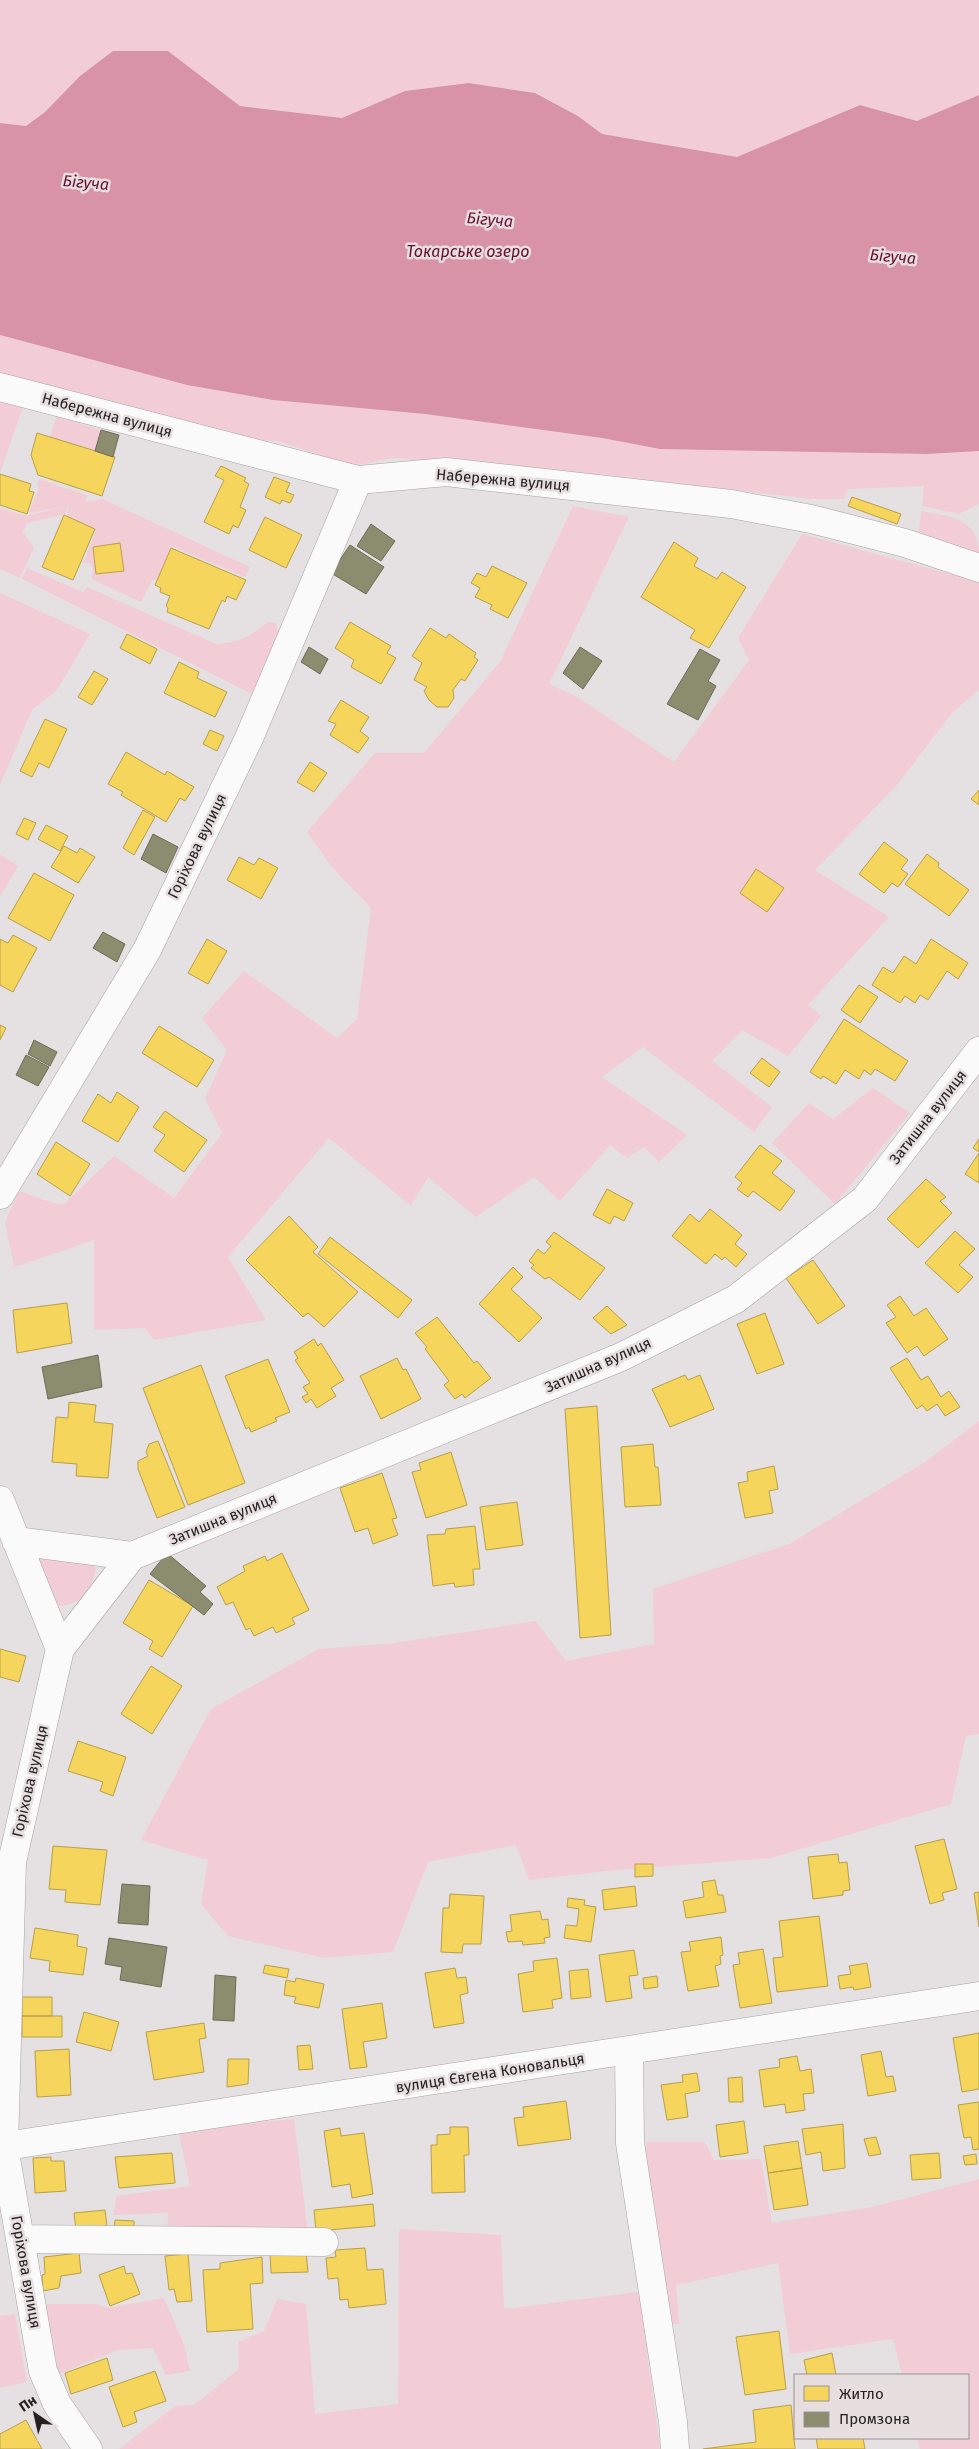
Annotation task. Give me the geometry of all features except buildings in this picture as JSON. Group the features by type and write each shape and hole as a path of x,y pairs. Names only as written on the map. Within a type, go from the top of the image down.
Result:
{"street":[{"name":"Набережна вулиця","path":"0,387 358,480 446,472 730,504 811,519 905,543 979,568"},
{"name":"Горіхова вулиця","path":"0,1195 147,950 249,738 358,480"},
{"name":"Затишна вулиця","path":"16,1540 132,1556 621,1357 736,1298 865,1199 979,1051"},
{"path":"0,1500 60,1649"},
{"path":"60,1649 132,1556"},
{"name":"Горіхова вулиця","path":"60,1649 12,1862 2,2147 21,2239 43,2371 57,2404 88,2449"},
{"name":"вулиця Євгена Коновальця","path":"2,2147 629,2052 979,1996"},
{"path":"629,2052 630,2143 674,2422 675,2449"},
{"path":"21,2239 324,2242"}],"shaded area":[{"path":"0,0 979,0 979,95 917,121 860,105 737,157 602,134 578,116 536,93 469,83 405,91 342,118 240,106 168,51 113,51 80,76 45,112 26,126 0,123"},
{"path":"0,335 187,385 273,400 425,414 602,438 660,449 928,454 979,451 979,504 959,514 922,506 924,486 848,489 844,499 811,499 606,475 394,458 353,466 278,441 227,440 0,377"},
{"path":"0,401 23,407 0,473"},
{"path":"57,416 101,430 95,451 50,437"},
{"path":"39,479 87,495 85,502 103,499 250,567 245,577 172,546 158,578 152,581 141,602 91,579 93,570 91,563 83,563 96,531 67,516 69,505 65,514 27,523 23,532 34,548 20,578 0,569 0,508 26,516 67,506 29,513 39,488 37,484"},
{"path":"573,506 629,517 549,684 579,698 674,762 749,660 738,638 802,534 979,582 979,690 952,713 897,785 815,870 889,917 808,1005 821,1016 788,1056 742,1030 712,1061 772,1107 754,1132 643,1047 602,1077 687,1135 659,1162 644,1147 627,1158 610,1145 560,1201 534,1177 476,1217 428,1177 411,1206 329,1138 228,1257 266,1320 154,1340 145,1328 94,1330 94,1240 14,1267 5,1222 19,1191 53,1203 64,1204 114,1156 174,1198 222,1133 205,1099 227,1050 202,1018 244,971 337,1038 357,1019 371,908 331,866 307,832 375,753 424,753 500,662"},
{"path":"921,511 952,517 968,526 978,542 979,554 919,532"},
{"path":"27,568 83,592 87,587 216,644 244,638 268,622 276,623 278,633 252,694 22,579"},
{"path":"0,593 90,634 57,690 32,710 0,785"},
{"path":"0,854 18,866 0,897"},
{"path":"873,1088 910,1113 835,1204 772,1143 809,1103 833,1119"},
{"path":"979,1421 979,1734 966,1736 951,1804 771,1858 616,1870 529,1880 516,1845 428,1862 393,1952 324,1958 228,1936 201,1904 208,1860 141,1840 211,1709 319,1649 395,1643 536,1621 566,1661 654,1644 653,1589 789,1544 925,1462"},
{"path":"40,1556 95,1564 93,1581 83,1596 76,1602 68,1605 50,1603 36,1565"},
{"path":"294,2119 308,2233 167,2235 168,2213 114,2215 116,2196 190,2186 178,2129"},
{"path":"646,2142 705,2142 714,2160 761,2159 772,2223 872,2207 979,2179 979,2449 920,2449 917,2439 969,2439 969,2374 902,2374 893,2339 790,2354 778,2263 676,2285 679,2324 667,2324 646,2180"},
{"path":"399,2229 501,2235 504,2309 639,2292 660,2449 119,2449 175,2406 194,2405 239,2369 238,2342 264,2331 277,2299 306,2304 315,2414 398,2404"},
{"path":"164,2298 184,2345 190,2371 166,2375 153,2348 118,2350 56,2375 42,2304 96,2304 108,2308"},
{"path":"15,2314 27,2382 0,2388 0,2316"}],"water":[{"name":"Токарське озеро","path":"113,51 168,51 240,106 342,118 405,91 469,83 535,93 578,116 602,134 737,157 860,105 917,121 979,95 979,451 928,454 660,449 602,438 425,414 273,400 187,385 0,335 0,123 26,126 45,112 80,76"}],"water label":[{"name":"Бігуча","path":"86,182"},
{"name":"Бігуча","path":"490,219"},
{"name":"Бігуча","path":"893,256"}]}
